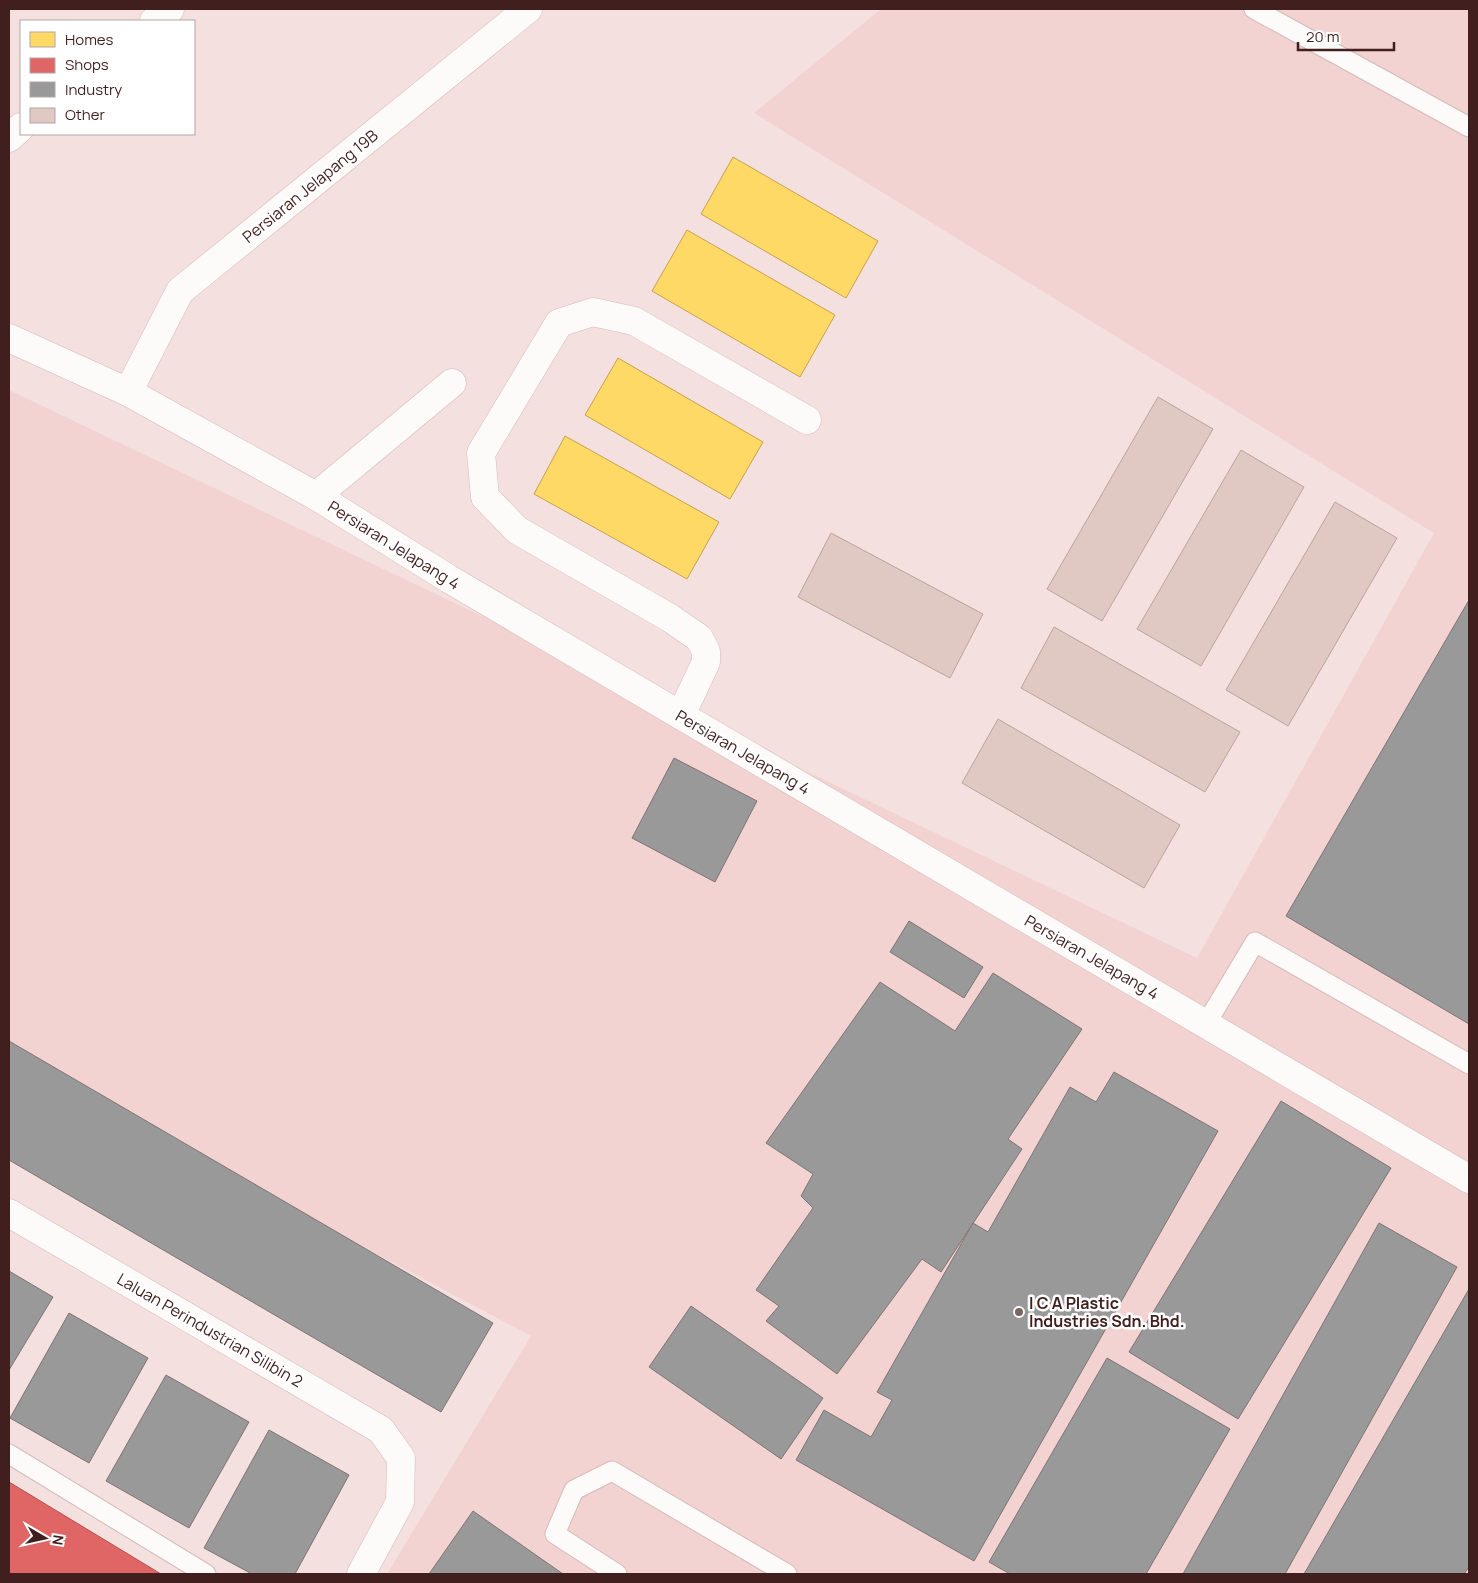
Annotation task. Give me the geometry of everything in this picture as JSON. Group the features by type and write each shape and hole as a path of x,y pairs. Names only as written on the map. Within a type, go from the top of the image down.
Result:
{"street":[{"path":"155,20 170,9"},
{"name":"Persiaran Jelapang 19B","path":"128,392 180,291 528,9"},
{"path":"9,138 20,128"},
{"path":"681,715 706,662 706,651 699,638 670,618 517,530 485,497 481,453 559,323 593,312 634,321 807,420"},
{"name":"Persiaran Jelapang 4","path":"9,338 128,392 316,496 449,579 1469,1179"},
{"path":"316,496 452,383"},
{"name":"Laluan Perindustrian Silibin 2","path":"9,1213 381,1430 401,1458 400,1502 361,1574"}],"lane":[{"path":"1254,9 1469,127"},
{"path":"1206,1024 1255,942 1469,1064"},
{"path":"9,1454 206,1574"},
{"path":"617,1574 554,1534 574,1490 612,1471 787,1574"}],"shaded area":[{"path":"881,9 1469,9 1469,1574 387,1574 531,1336 9,1059 9,390 1197,958 1434,533 754,113"}],"building: Homes":[{"path":"733,157 878,241 846,298 701,214"},
{"path":"687,230 835,315 800,377 652,291"},
{"path":"618,358 763,442 730,499 585,415"},
{"path":"565,436 719,522 687,579 534,494"}],"building: Shops":[{"path":"9,1482 161,1574 9,1574"}],"building: Industry":[{"path":"1469,600 1469,1024 1286,916"},
{"path":"674,758 757,801 715,882 632,838"},
{"path":"909,921 983,967 964,998 890,952"},
{"path":"993,973 1082,1029 1008,1139 1022,1149 941,1272 922,1259 837,1374 766,1321 779,1306 756,1290 813,1208 801,1196 813,1174 766,1143 880,982 955,1031"},
{"path":"9,1041 493,1323 441,1412 9,1160"},
{"name":"I C A Plastic Industries Sdn. Bhd.","path":"1114,1072 1218,1131 974,1561 796,1460 824,1410 871,1437 892,1400 877,1392 973,1223 988,1232 1070,1087 1096,1102"},
{"path":"1281,1101 1391,1168 1238,1419 1129,1352"},
{"path":"1379,1223 1457,1267 1285,1574 1183,1574"},
{"path":"9,1271 53,1297 9,1370"},
{"path":"1469,1289 1469,1567 1464,1574 1304,1574"},
{"path":"691,1306 823,1398 781,1459 649,1367"},
{"path":"69,1313 148,1358 89,1463 10,1418"},
{"path":"1107,1358 1230,1429 1146,1574 1010,1574 989,1562"},
{"path":"166,1375 249,1422 189,1528 106,1481"},
{"path":"269,1430 349,1475 295,1574 252,1574 204,1548"},
{"path":"473,1511 563,1574 429,1574"}],"building: Other":[{"path":"1158,397 1213,429 1102,621 1047,589"},
{"path":"1241,450 1304,487 1201,666 1137,629"},
{"path":"1335,502 1397,538 1288,726 1226,690"},
{"path":"831,533 983,614 950,678 798,597"},
{"path":"1054,627 1240,732 1205,792 1021,688"},
{"path":"998,719 1180,825 1144,888 962,783"}],"place":[{"name":"I C A Plastic Industries Sdn. Bhd.","path":"1019,1312"}]}
